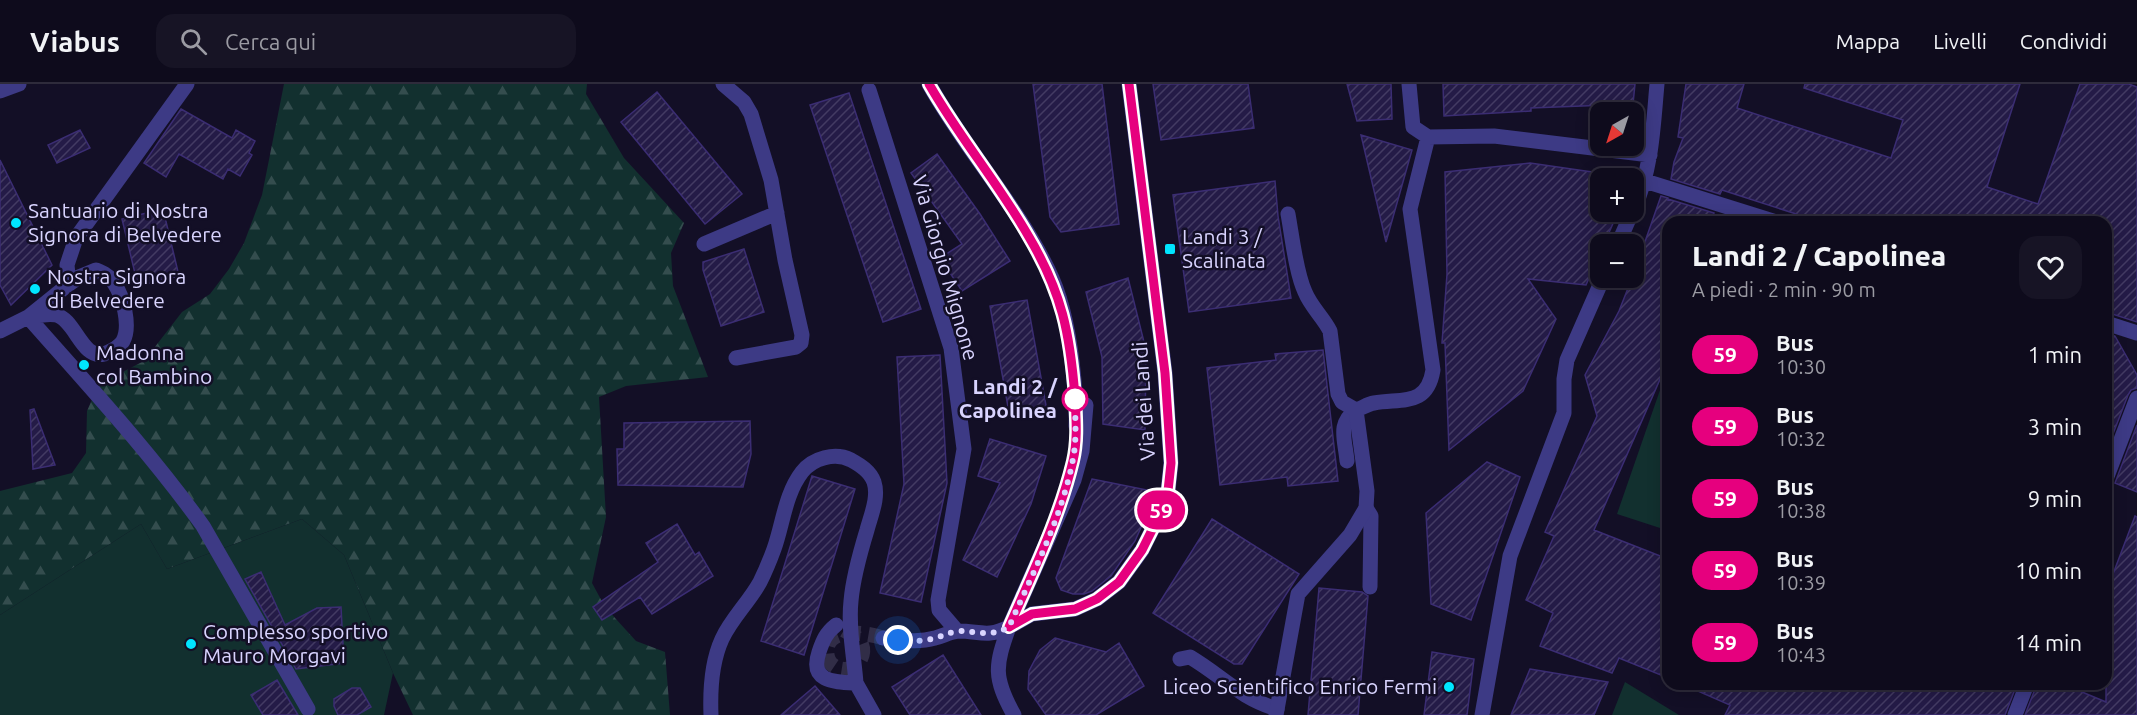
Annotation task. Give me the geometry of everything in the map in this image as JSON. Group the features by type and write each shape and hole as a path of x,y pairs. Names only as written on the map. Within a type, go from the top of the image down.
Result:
{"street":[{"path":"0,91 20,84"},
{"path":"69,284 67,265 76,238 188,84"},
{"path":"723,84 744,102 751,114 771,180 802,335 801,343 796,347 736,358"},
{"path":"929,84 1029,237 1052,278 1063,310 1072,359 1076,422 1074,458 1056,519"},
{"name":"Via dei Landi","path":"957,631 984,634 999,632 1032,614 1075,609 1097,599 1119,582 1142,550 1168,491 1171,463 1165,373 1129,84"},
{"path":"1409,84 1413,127 1428,137 1494,136 1650,155"},
{"path":"1657,84 1645,182 1756,216"},
{"name":"Via Giorgio Mignone","path":"869,90 951,348 964,449 938,600 939,610 957,631"},
{"path":"1347,461 1343,426 1346,418 1356,410 1372,403 1409,400 1422,394 1428,387 1433,370 1410,208 1428,137"},
{"path":"704,244 777,213"},
{"path":"1288,214 1303,290 1311,306 1330,331 1338,394 1342,402 1356,410"},
{"path":"0,331 28,317 79,277 96,270 110,278 116,285 126,321 125,335 122,343 116,349 100,355 87,349 64,319 56,315 28,317"},
{"path":"1482,715 1510,556 1564,413 1564,379 1567,360 1599,288"},
{"path":"28,317 138,442 204,526 310,712"},
{"path":"2112,325 2137,333"},
{"path":"2112,463 2137,398"},
{"path":"1014,715 999,684 997,666 1009,627 1074,480 1082,451 1086,405"},
{"path":"1180,659 1190,657 1244,696 1277,712 1298,594 1350,535 1366,508 1367,491 1356,410"},
{"path":"711,715 710,695 714,665 722,639 760,583 775,547 795,484 803,471 813,462 838,457 860,465 869,473 874,482 876,496 857,565 851,599 856,683 874,715"},
{"path":"1366,508 1371,516 1370,587"},
{"path":"836,625 824,637 816,666 824,678 834,682 856,683"},
{"path":"883,638 912,642 936,638 957,631"},
{"path":"2015,715 2025,690"}],"green space":[{"path":"284,84 587,84 586,94 624,158 684,223 671,253 673,286 708,377 626,386 599,397 606,517 592,583 605,607 636,641 665,652 670,715 413,715 344,555 302,519 167,569 141,524 0,615 0,491 72,473 86,453 87,411 99,384 144,361 182,312 210,294 229,269 244,243 262,195"},
{"path":"1662,384 1662,522 1660,528 1617,514"},
{"name":"Complesso sportivo Mauro Morgavi","path":"302,519 344,555 393,673 384,715 0,715 0,615 141,524 167,569"},
{"path":"1625,682 1679,715 1612,715"}],"building":[{"path":"1033,84 1102,84 1119,224 1061,232 1050,217"},
{"path":"1153,84 1248,84 1254,128 1161,140"},
{"path":"1347,84 1391,84 1392,119 1357,121"},
{"path":"1443,84 1635,84 1633,102 1590,102 1590,106 1531,108 1531,111 1444,116"},
{"path":"1686,84 1744,84 1737,108 1891,158 1903,120 1804,88 1805,84 2020,84 1987,187 2038,204 2080,84 2129,84 2137,87 2137,322 2112,314 2112,216 1802,216 1722,190 1720,194 1671,179 1674,162 1683,138 1678,137"},
{"path":"657,92 742,194 705,224 621,122"},
{"path":"849,93 921,309 883,322 810,105"},
{"path":"181,109 232,138 236,130 255,141 249,153 252,155 240,176 228,169 223,179 179,154 166,177 144,163"},
{"path":"80,130 90,148 57,163 48,145"},
{"path":"1361,135 1412,150 1386,242"},
{"path":"937,154 1010,261 962,291 940,258 962,244 911,173"},
{"name":"Santuario di Nostra Signora di Belvedere","path":"0,160 52,265 11,305 0,285"},
{"path":"1530,163 1590,172 1590,222 1614,222 1608,234 1590,234 1590,276 1586,285 1528,279 1556,319 1523,391 1449,450 1445,343 1442,343 1447,274 1445,172"},
{"path":"1275,181 1291,298 1189,312 1173,195"},
{"path":"1661,196 1714,213 1713,216 1662,216 1662,375 1594,530 1662,557 1662,676 1619,658 1612,673 1540,646 1553,613 1526,600 1554,536 1545,532 1597,416 1585,375 1619,311 1628,288 1644,288 1644,244"},
{"path":"163,209 179,276 138,286 122,219"},
{"path":"744,249 764,312 721,326 703,270 703,262"},
{"path":"1128,278 1146,350 1145,430 1103,424 1102,357 1086,292"},
{"path":"1027,300 1047,411 1010,418 990,306"},
{"path":"2112,335 2115,336 2137,375 2137,388 2131,390 2112,436"},
{"path":"1323,350 1338,481 1288,486 1287,477 1220,485 1207,368 1276,360 1275,354"},
{"path":"940,355 947,483 921,602 880,593 904,484 897,357"},
{"path":"34,409 55,465 33,469 30,410"},
{"path":"750,421 751,454 743,487 618,485 617,449 624,449 624,423"},
{"path":"2137,425 2137,492 2115,483"},
{"path":"990,439 1046,456 1031,504 997,577 963,560 1000,483 978,476"},
{"path":"1487,462 1520,477 1471,620 1431,604 1426,513"},
{"path":"812,476 855,489 804,655 761,641"},
{"path":"1092,479 1157,492 1135,541 1111,576 1092,591 1073,594 1061,590 1056,578"},
{"path":"2135,516 2137,517 2137,715 2025,715 2035,690 2077,690 2106,702 2106,690 2112,690 2113,574"},
{"path":"1212,519 1299,574 1242,664 1234,664 1153,613"},
{"path":"677,524 695,555 699,552 713,576 652,614 640,597 602,620 593,607 658,562 646,543"},
{"path":"261,572 285,625 317,608 341,607 344,663 296,669 245,579"},
{"path":"1319,588 1362,592 1368,596 1358,715 1308,715"},
{"path":"1055,638 1106,652 1119,643 1144,686 1096,715 1046,715 1028,689 1029,671 1040,650"},
{"name":"Liceo Scientifico Enrico Fermi","path":"1432,652 1474,659 1467,715 1424,715"},
{"path":"943,655 981,715 910,715 892,687"},
{"path":"1530,669 1608,682 1594,715 1511,715"},
{"path":"277,680 298,715 263,715 251,695"},
{"path":"815,686 840,715 781,715"},
{"path":"352,688 360,688 371,707 357,715 338,715 334,699"},
{"path":"1696,690 2015,690 2005,715 1725,715 1730,705"}],"tunnel":[{"path":"844,630 850,633 859,640 863,652 853,667 840,669 831,663 827,655 829,642 834,637 841,634 850,633 859,633 883,638"}],"bus line":[{"name":"59","path":"929,84 1005,198 1052,278 1063,310 1072,359 1076,422 1074,458 1056,519 1009,627 1032,614 1075,609 1097,599 1119,582 1142,550 1168,491 1171,463 1165,373 1129,84"}],"place":[{"name":"Santuario di Nostra Signora di Belvedere","path":"16,223"},
{"name":"Landi 3 / Scalinata","path":"1170,249"},
{"name":"Nostra Signora di Belvedere","path":"35,289"},
{"name":"Madonna col Bambino","path":"84,365"},
{"name":"Landi 2 / Capolinea","path":"1075,399"},
{"name":"Complesso sportivo Mauro Morgavi","path":"191,644"},
{"name":"Liceo Scientifico Enrico Fermi","path":"1449,687"}],"route":[{"path":"898,640 912,642 936,638 957,631 984,634 999,632 1009,627 1056,519 1074,458 1075,399"}]}
